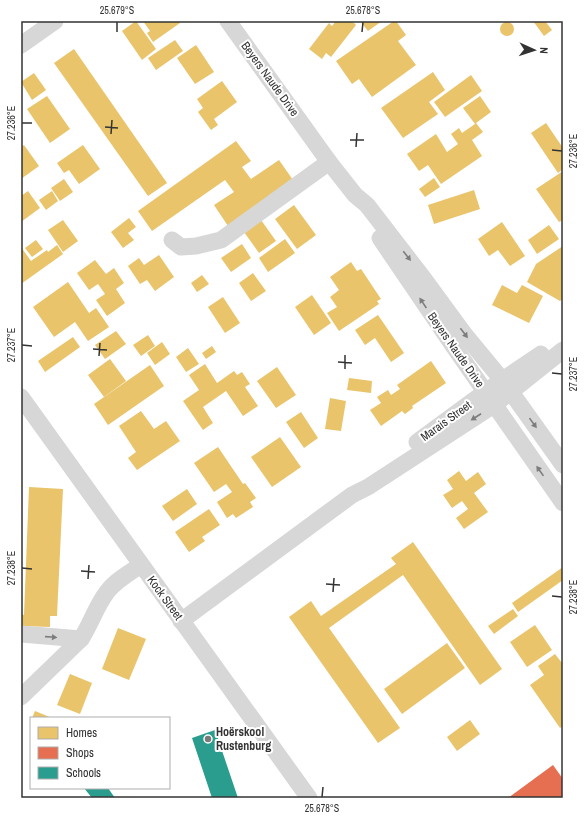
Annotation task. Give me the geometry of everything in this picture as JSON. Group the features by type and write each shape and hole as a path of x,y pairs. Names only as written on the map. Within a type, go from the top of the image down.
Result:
{"street":[{"path":"21,45 55,21"},
{"name":"Beyers Naude Drive","path":"228,21 329,162 355,195 367,205 465,335 507,386 563,465"},
{"path":"172,240 181,247 196,246 221,240 329,162"},
{"name":"Beyers Naude Drive","path":"355,195 361,210 563,503"},
{"name":"Marais Street","path":"181,621 352,495 368,487 490,399 563,339"},
{"name":"Marais Street","path":"507,386 563,350"},
{"name":"Kock Street","path":"21,397 309,798"},
{"path":"21,697 81,639 107,592 115,583 141,565"},
{"path":"21,634 81,639"}],"building: Homes":[{"path":"136,21 156,49 142,60 122,31"},
{"path":"143,21 179,21 180,23 153,42 147,33 150,31"},
{"path":"336,21 352,21 356,25 331,57 326,53 322,59 309,49 329,23 332,26"},
{"path":"360,21 382,21 368,31"},
{"path":"396,21 406,35 398,41 416,65 372,97 359,79 352,84 336,61"},
{"path":"533,21 545,21 552,30 544,36"},
{"path":"507,22 512,24 514,29 512,34 507,36 502,34 500,29 502,24"},
{"path":"175,40 183,51 156,70 148,58"},
{"path":"196,45 214,72 195,84 177,58"},
{"path":"74,49 167,183 148,196 54,63"},
{"path":"433,72 445,90 429,102 438,114 403,138 381,108"},
{"path":"34,73 46,90 32,100 21,82"},
{"path":"471,75 482,91 445,117 434,102"},
{"path":"222,81 237,102 214,119 218,125 211,130 198,112 203,108 197,99"},
{"path":"47,96 70,129 50,143 27,109"},
{"path":"480,96 491,112 476,123 483,132 472,140 482,156 441,184 428,165 419,171 407,154 436,134 447,152 458,144 451,134 459,128 462,133 475,124 463,108"},
{"path":"546,123 563,148 563,169 558,173 531,133"},
{"path":"236,141 251,161 242,167 251,179 279,160 293,180 228,226 214,205 234,192 225,180 152,231 138,211"},
{"path":"24,145 39,166 21,179 21,147"},
{"path":"83,145 100,169 79,184 69,170 64,173 57,163"},
{"path":"563,171 563,220 559,222 536,189"},
{"path":"434,178 440,187 425,197 419,189"},
{"path":"64,179 73,192 60,201 51,188"},
{"path":"474,190 480,209 434,224 428,205"},
{"path":"28,191 40,208 21,222 21,196"},
{"path":"52,191 58,201 46,210 39,200"},
{"path":"294,205 316,235 297,249 275,219"},
{"path":"129,218 136,227 128,233 134,240 123,248 111,232"},
{"path":"63,220 78,241 63,252 48,230"},
{"path":"261,220 276,241 259,253 244,232"},
{"path":"502,222 525,256 510,266 498,250 489,256 478,239"},
{"path":"549,225 559,239 537,254 528,240"},
{"path":"285,239 295,253 268,272 259,258"},
{"path":"36,240 43,249 32,257 25,248"},
{"path":"242,244 251,258 231,272 221,258"},
{"path":"57,245 63,254 21,284 21,247 31,261 47,250 48,252"},
{"path":"563,246 563,299 560,301 527,282 536,264"},
{"path":"159,255 174,277 155,291 147,280 140,284 128,266 139,258 144,265"},
{"path":"95,260 106,274 114,268 124,283 116,289 125,303 107,316 96,300 105,294 98,284 89,290 77,273"},
{"path":"351,262 357,271 361,269 381,299 377,301 379,304 339,331 327,313 337,307 330,297 339,290 330,277"},
{"path":"253,273 266,291 251,301 239,283"},
{"path":"202,275 209,284 197,292 191,283"},
{"path":"68,282 89,313 96,308 109,327 88,341 75,322 54,337 33,307"},
{"path":"502,285 517,293 522,285 543,296 529,323 492,305"},
{"path":"312,295 331,323 314,335 295,307"},
{"path":"223,297 240,323 225,333 208,307"},
{"path":"378,315 404,353 391,362 375,338 365,345 355,330"},
{"path":"116,331 126,344 105,359 95,345"},
{"path":"148,335 155,346 141,356 133,345"},
{"path":"73,337 80,347 45,372 38,361"},
{"path":"162,342 170,354 155,365 147,353"},
{"path":"212,346 216,352 206,359 202,353"},
{"path":"188,348 199,364 186,372 176,357"},
{"path":"110,359 126,381 104,397 88,375"},
{"path":"431,361 446,383 412,406 413,408 405,414 402,411 381,426 370,410 381,403 377,397 388,390 391,395 400,389 397,385"},
{"path":"205,364 217,383 234,371 237,375 242,372 250,384 245,387 258,406 243,416 226,391 203,407 213,423 203,430 183,401 199,390 189,375"},
{"path":"150,365 164,386 108,425 94,404"},
{"path":"277,367 296,395 276,408 257,381"},
{"path":"349,378 372,381 371,393 347,390"},
{"path":"330,398 346,401 341,431 325,429"},
{"path":"141,411 154,429 166,421 180,441 137,470 128,458 136,452 119,426"},
{"path":"301,412 318,438 304,448 286,422"},
{"path":"280,437 301,467 272,487 251,457"},
{"path":"218,447 243,484 245,483 256,498 250,502 253,507 236,518 233,514 227,518 217,502 232,492 226,484 214,492 194,463"},
{"path":"459,471 466,481 478,472 486,484 474,493 488,512 464,529 456,518 468,509 462,501 452,508 443,495 453,489 447,480"},
{"path":"29,487 63,489 57,616 50,616 50,627 21,626 21,614 24,615"},
{"path":"187,489 197,504 173,521 162,506"},
{"path":"209,509 220,525 202,537 205,541 189,552 175,532"},
{"path":"413,542 502,669 480,685 403,575 329,628 400,728 378,743 289,617 311,601 321,616 396,564 391,558"},
{"path":"563,567 563,580 518,612 512,603"},
{"path":"513,609 518,616 494,634 488,626"},
{"path":"535,625 552,650 527,667 510,642"},
{"path":"118,628 146,639 129,680 102,669"},
{"path":"447,643 465,668 402,714 384,689"},
{"path":"555,654 562,663 563,662 563,726 560,728 530,685 544,675 538,666"},
{"path":"70,674 92,683 80,714 57,705"},
{"path":"35,711 50,717 32,717"},
{"path":"470,720 480,734 457,751 447,737"}],"building: Shops":[{"path":"553,765 563,779 563,798 508,798"}],"building: Schools":[{"path":"215,730 238,798 212,798 192,738"},
{"path":"85,789 109,789 115,798 92,798"}],"place":[{"name":"Hoërskool Rustenburg","path":"208,739"}]}
